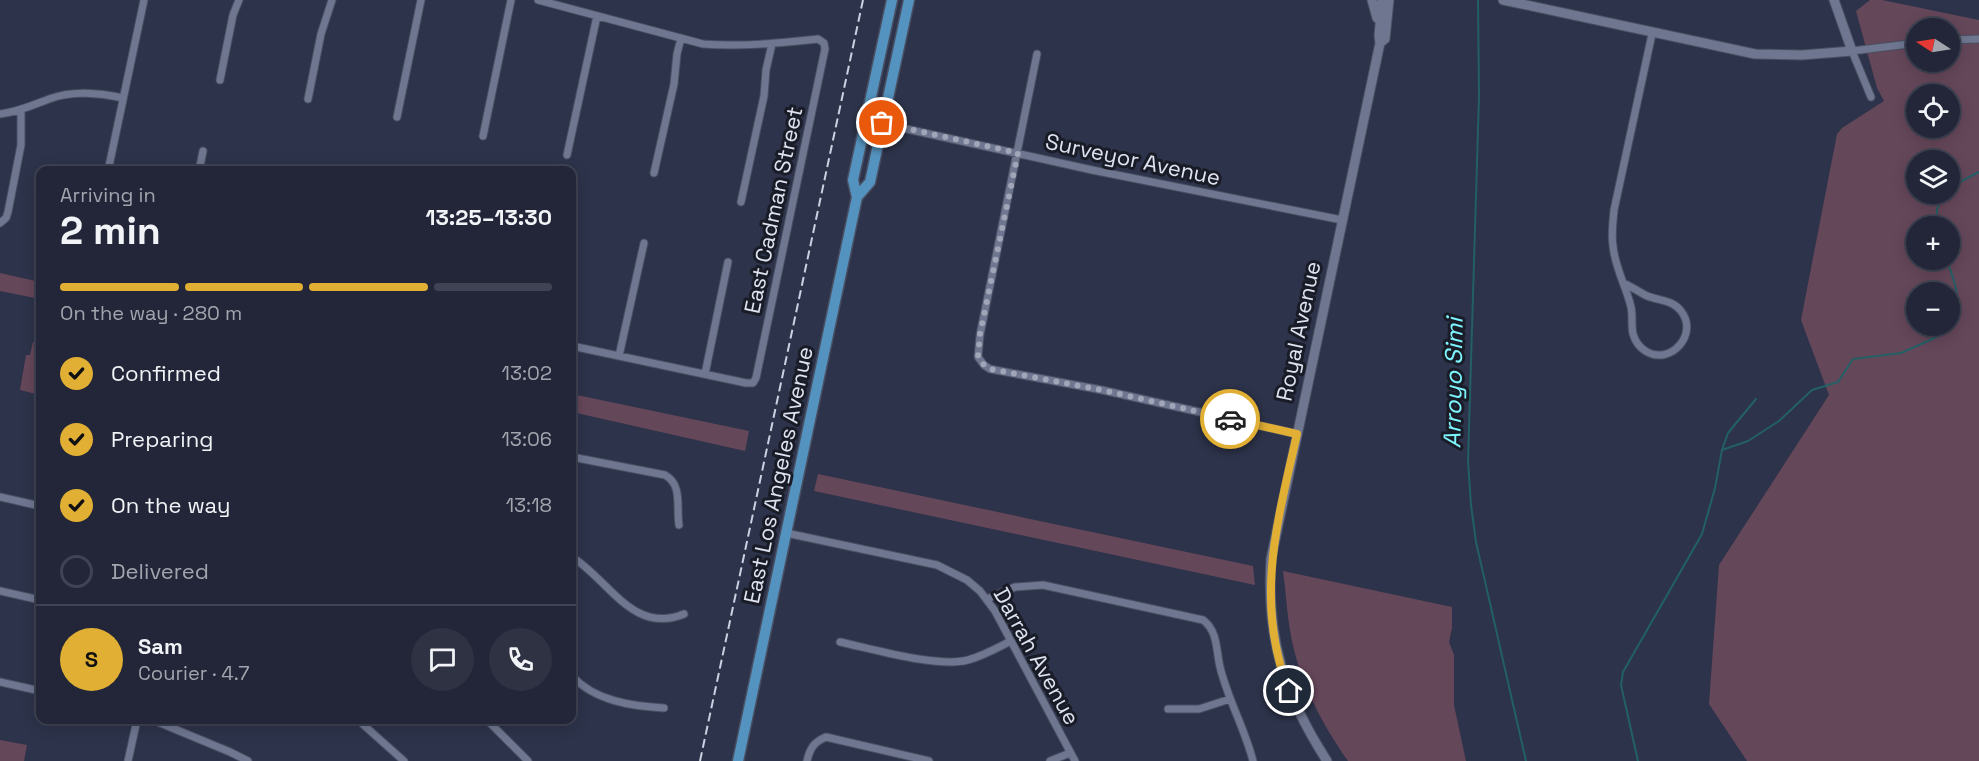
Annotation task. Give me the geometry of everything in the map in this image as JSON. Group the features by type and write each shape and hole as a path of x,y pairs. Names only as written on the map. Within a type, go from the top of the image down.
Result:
{"main road":[{"name":"East Los Angeles Avenue","path":"738,761 857,197 853,180 892,0"},
{"name":"East Los Angeles Avenue","path":"857,197 870,182 909,0"},
{"path":"1372,0 1379,27"},
{"name":"Royal Avenue","path":"1327,761 1301,719 1284,680 1278,658 1271,611 1271,559 1380,43 1382,0"},
{"name":"Royal Avenue","path":"1380,43 1385,39 1389,0"},
{"path":"1503,0 1652,34 1755,54 1802,55 1852,51 1834,0"}],"street":[{"path":"109,166 144,0"},
{"path":"220,80 238,0"},
{"path":"308,99 321,34 332,0"},
{"path":"397,117 421,0"},
{"path":"483,136 511,0"},
{"path":"538,0 681,38 724,45 772,44 766,70 764,96 741,202"},
{"path":"567,155 597,16"},
{"path":"1625,284 1643,294 1672,304 1681,311 1687,330 1683,342 1675,351 1655,354 1638,345 1634,335 1632,309 1625,284 1617,267 1612,232 1614,210 1652,34"},
{"path":"654,173 674,84 676,54 681,38"},
{"name":"East Cadman Street","path":"705,374 753,383 825,54 824,43 818,39 772,44"},
{"path":"1960,40 1979,39"},
{"path":"1871,97 1852,51 1906,44"},
{"path":"1037,54 980,334 978,357 990,369 1102,390 1297,434"},
{"path":"0,114 21,110 52,98 75,93 95,93 123,98"},
{"path":"0,223 6,218 8,212 19,156 23,126 21,110"},
{"name":"Surveyor Avenue","path":"866,120 1342,220"},
{"path":"200,166 203,151"},
{"path":"619,356 644,243"},
{"path":"576,347 705,374 728,262"},
{"path":"576,458 665,475 676,482 679,525"},
{"path":"0,497 36,505"},
{"name":"Darrah Avenue","path":"786,533 937,565 967,580 987,599 1075,761"},
{"path":"576,559 632,609 649,618 669,620 684,614"},
{"path":"987,599 1015,587 1043,585 1203,620 1210,625 1213,631 1230,699 1250,747 1253,761"},
{"path":"0,591 36,599"},
{"path":"840,642 930,661 950,662 966,661 1011,641"},
{"path":"576,680 586,689 606,698 646,707 664,708"},
{"path":"0,682 36,690"},
{"path":"1168,709 1199,709 1230,699"},
{"path":"128,761 136,724"},
{"path":"163,724 248,761"},
{"path":"362,724 404,761"},
{"path":"491,724 528,761"},
{"path":"807,761 814,744 826,737 929,761"},
{"path":"1050,761 1070,753"}],"shaded area":[{"path":"1870,0 1882,0 1979,20 1979,761 1747,761 1709,704 1719,565 1829,395 1801,320 1837,134 1842,128 1884,101 1877,88 1856,11"},
{"path":"0,273 36,281 36,298 0,291"},
{"path":"33,342 36,342 36,394 20,390 26,355 30,355"},
{"path":"576,395 749,431 745,451 576,413"},
{"path":"818,474 1253,566 1255,585 814,491"},
{"path":"1283,571 1452,607 1449,642 1454,655 1454,705 1466,761 1348,761 1320,717 1300,670 1288,620"},
{"path":"0,740 27,745 24,761 0,761"}],"waterway":[{"name":"Arroyo Simi","path":"1478,0 1479,96 1468,461 1476,542 1526,761"},
{"path":"1960,182 1979,172"},
{"path":"1937,216 1939,204"},
{"path":"1950,270 1955,282"},
{"path":"1722,450 1748,441 1779,421 1812,390 1838,382 1853,359 1901,353 1938,336"},
{"path":"1638,761 1621,685 1623,672 1702,534 1728,433 1756,399"}],"railway":[{"path":"700,761 863,0"}],"way so far":[{"path":"882,123 1018,153 980,334 978,357 984,365 990,369 1102,390 1230,419"}],"route":[{"path":"1230,419 1297,434 1271,559 1271,611 1278,658 1289,691"}]}
